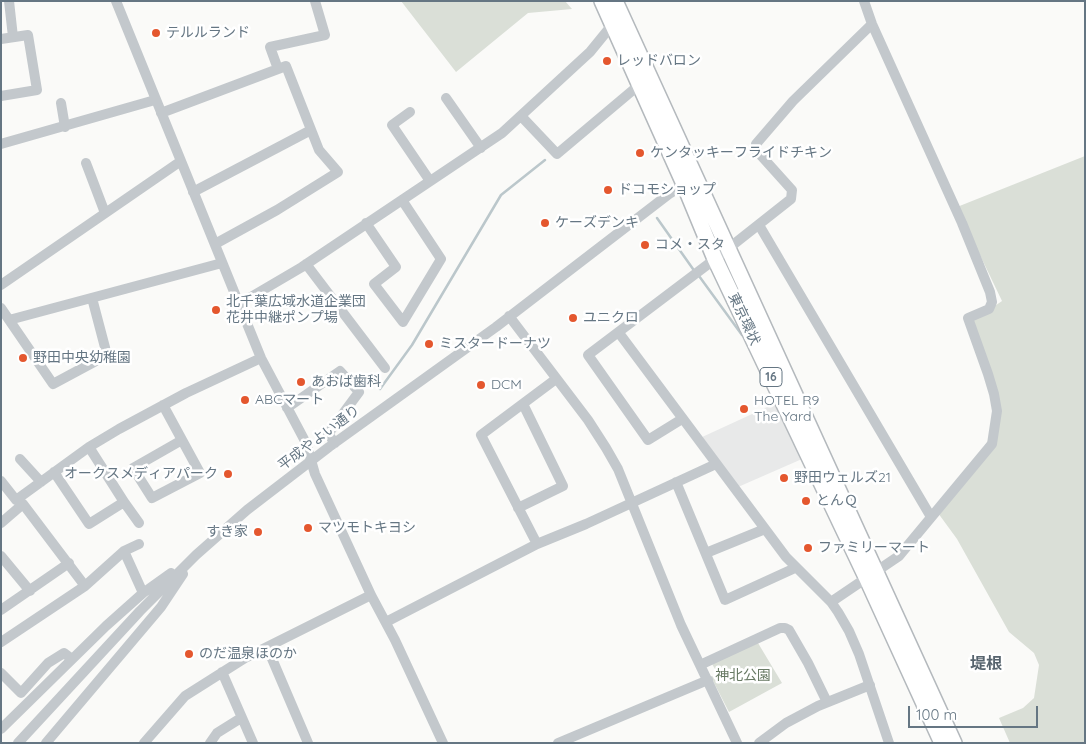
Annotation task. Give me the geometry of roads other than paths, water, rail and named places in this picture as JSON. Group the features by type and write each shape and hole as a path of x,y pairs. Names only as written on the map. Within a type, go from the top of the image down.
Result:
{"highway":[{"name":"東京環状","path":"602,1 639,85 690,181"},
{"name":"東京環状","path":"615,1 721,254 871,576 943,742"}],"street":[{"path":"9,1 14,37"},
{"path":"116,1 261,358 306,443 315,474 443,743"},
{"path":"278,69 270,47 325,34 315,1"},
{"path":"831,602 899,556 992,444 997,411 994,394 968,318 989,309 992,302 962,223 872,24 864,1"},
{"path":"682,419 648,440 588,355 791,199 792,190 756,150 756,144 793,101 872,24"},
{"path":"239,304 306,264 502,133 590,52 612,25"},
{"path":"1,39 28,35 37,90 1,96"},
{"path":"160,112 286,66 319,150 338,172 277,210 215,244"},
{"path":"521,116 557,154 639,85"},
{"path":"446,98 481,148"},
{"path":"1,144 155,100"},
{"path":"61,103 65,127"},
{"path":"410,112 392,125 430,181"},
{"path":"193,192 311,130"},
{"path":"1,285 180,161"},
{"path":"86,163 105,213"},
{"name":"平成やよい通り","path":"18,743 140,611 196,555 248,510 335,443 690,181"},
{"path":"366,223 396,266 374,284 403,322 441,259 402,200"},
{"path":"759,225 931,517"},
{"path":"10,320 222,263"},
{"path":"306,264 385,368"},
{"path":"1,308 54,384 107,355 92,298"},
{"path":"509,316 606,448 633,503 681,625 737,743"},
{"path":"619,333 795,568 831,602 850,632 889,743"},
{"path":"1,523 41,482 89,447 163,405 230,371 261,358"},
{"path":"287,408 340,372 359,392 328,434 335,443"},
{"path":"537,544 481,435 556,379"},
{"path":"518,508 564,486 522,404"},
{"path":"163,405 200,473 152,498 133,468 182,440"},
{"path":"89,447 139,523"},
{"path":"20,459 41,482"},
{"path":"386,622 537,544 633,503 716,464"},
{"path":"54,472 89,524 124,502"},
{"path":"1,481 69,563 85,586"},
{"path":"676,482 725,600 795,568"},
{"path":"706,554 765,529"},
{"path":"1,642 85,586 124,551 139,544"},
{"path":"124,551 143,593"},
{"path":"1,729 143,593 196,555"},
{"path":"46,743 161,607 196,555"},
{"path":"1,556 30,591"},
{"path":"2,608 69,563"},
{"path":"144,743 185,696 245,658 371,595"},
{"path":"700,665 780,628 785,628 789,630 808,663 827,702"},
{"path":"267,647 308,743"},
{"path":"1,673 21,693 48,663 64,653 72,659"},
{"path":"222,672 253,743"},
{"path":"558,743 708,680"},
{"path":"759,743 786,723 827,702 870,685"},
{"path":"210,743 217,733 241,718"}],"waterway":[{"path":"380,389 412,345 501,195 545,160"},
{"path":"657,218 693,269"},
{"path":"699,276 742,335"}],"place":[{"name":"テルルランド","path":"156,33"},
{"name":"レッドバロン","path":"607,61"},
{"name":"ケンタッキーフライドチキン","path":"640,153"},
{"name":"ドコモショップ","path":"608,190"},
{"name":"ケーズデンキ","path":"545,223"},
{"name":"コメ・スタ","path":"645,245"},
{"name":"北千葉広域水道企業団 花井中継ポンプ場","path":"216,310"},
{"name":"ユニクロ","path":"573,318"},
{"name":"ミスタードーナツ","path":"429,344"},
{"name":"野田中央幼稚園","path":"23,358"},
{"name":"あおば歯科","path":"301,382"},
{"name":"DCM","path":"481,385"},
{"name":"ABCマート","path":"245,400"},
{"name":"HOTEL R9 The Yard","path":"744,409"},
{"name":"オークスメディアパーク","path":"228,474"},
{"name":"野田ウェルズ21","path":"784,478"},
{"name":"とんＱ","path":"806,501"},
{"name":"マツモトキヨシ","path":"308,528"},
{"name":"すき家","path":"258,532"},
{"name":"ファミリーマート","path":"808,548"},
{"name":"のだ温泉ほのか","path":"189,654"}],"district":[{"name":"堤根","path":"986,664"}],"park label":[{"name":"神北公園","path":"743,676"}]}
